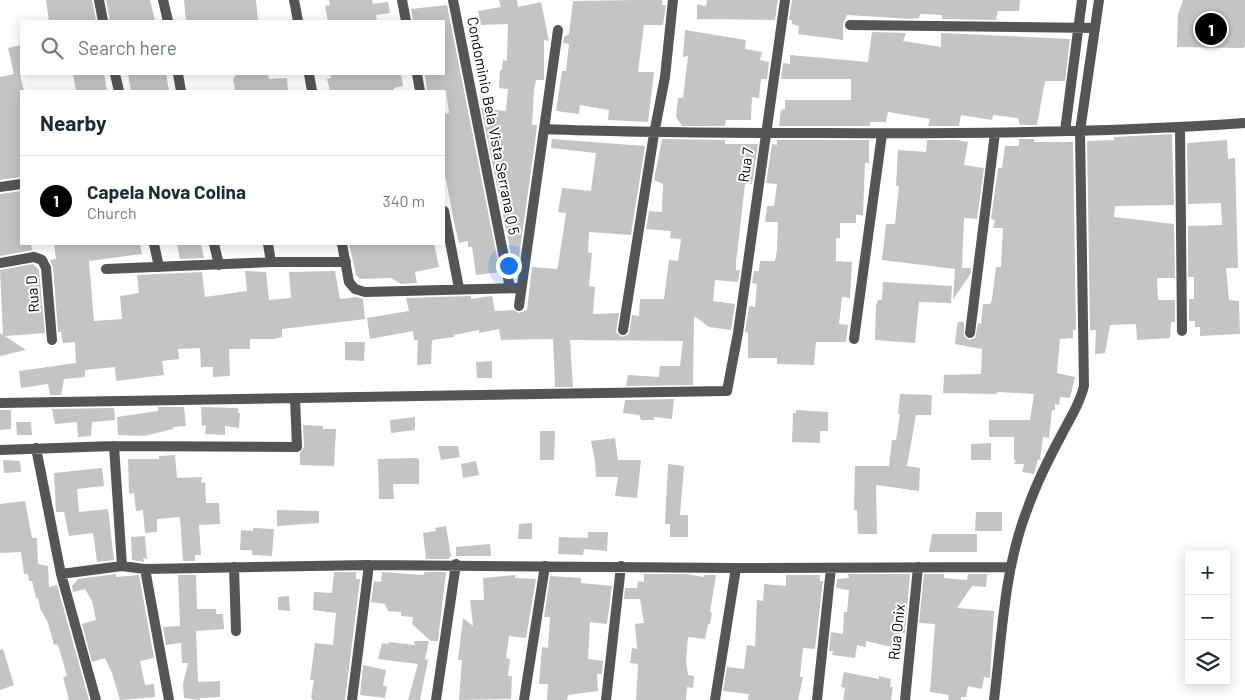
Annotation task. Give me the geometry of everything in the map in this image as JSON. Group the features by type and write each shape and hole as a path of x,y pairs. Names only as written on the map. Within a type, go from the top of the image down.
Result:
{"street":[{"path":"99,0 103,20"},
{"path":"163,0 168,20"},
{"path":"294,0 298,20"},
{"path":"402,0 406,20"},
{"name":"Condominio Bela Vista Serrana Q 5","path":"453,0 510,288"},
{"path":"623,330 654,134 666,77 673,0"},
{"name":"Rua 7","path":"295,398 727,391 738,333 785,0"},
{"path":"1065,131 1082,0"},
{"path":"994,700 1011,567 1027,510 1058,442 1082,398 1084,386 1080,130 1099,0"},
{"path":"850,25 1095,28"},
{"name":"Condominio Bela Vista Serrana Q 5","path":"519,306 558,30"},
{"path":"115,75 119,90"},
{"path":"178,75 181,90"},
{"path":"308,75 312,90"},
{"path":"417,75 420,90"},
{"path":"545,129 654,134 882,134 1180,128 1245,123"},
{"path":"1180,128 1182,331"},
{"path":"970,333 995,133"},
{"path":"854,339 882,134"},
{"path":"0,187 20,184"},
{"path":"445,216 459,288"},
{"path":"154,245 159,267"},
{"path":"214,245 219,266"},
{"path":"268,245 271,262"},
{"path":"342,245 349,282 355,289 365,292 459,288 522,288"},
{"name":"Rua D","path":"0,264 34,257 42,260 46,268 52,340"},
{"path":"106,269 219,266 271,262 346,262"},
{"path":"0,403 295,398 297,447 114,446 0,450"},
{"path":"114,446 122,566"},
{"path":"36,448 61,574 96,700"},
{"path":"61,574 122,566 145,569 456,564 736,568 1011,567"},
{"path":"436,700 456,564"},
{"path":"352,700 369,565"},
{"path":"524,700 545,566"},
{"path":"606,700 621,566"},
{"path":"234,567 236,631"},
{"name":"Rua Onix","path":"905,700 918,567"},
{"path":"715,700 736,568"},
{"path":"817,700 831,568"},
{"path":"145,569 169,700"}],"building":[{"path":"46,0 92,0 96,20 49,20"},
{"path":"106,0 150,0 155,20 110,20"},
{"path":"184,0 256,0 258,20 186,20"},
{"path":"329,0 372,0 373,4 388,2 390,13 376,15 377,20 328,20 325,6 330,5"},
{"path":"499,0 517,0 518,7 541,2 549,41 544,40 544,80 536,80 534,91 532,125 537,125 516,278 481,108 506,111 508,89 499,88 500,70 502,70 503,60 507,61 508,24 481,25 478,11 501,7"},
{"path":"662,0 662,5 666,5 663,25 644,25 638,72 654,72 648,122 608,120 609,110 580,105 579,114 556,111 562,71 566,71 569,44 563,43 564,37 569,34 573,1"},
{"path":"707,0 778,0 775,20 697,19 697,4 706,6"},
{"path":"792,0 1020,0 1019,11 998,11 996,20 942,19 942,15 920,14 919,18 910,19 847,15 843,24 843,40 798,34 799,26 792,24 792,20 789,20"},
{"path":"1183,0 1245,0 1245,46 1243,48 1177,47 1178,14"},
{"path":"447,5 500,272 476,275 472,247 468,247 468,241 459,243 445,174 445,114 449,113 446,91 427,90 425,75 445,75 445,20 413,20 411,9"},
{"path":"685,30 746,40 745,49 762,52 760,60 769,62 767,79 761,79 759,98 752,97 751,120 726,120 725,126 682,126 676,117 678,98 683,98 688,56 683,57"},
{"path":"872,32 906,33 903,41 941,47 941,33 1070,39 1065,81 1045,81 1037,125 1020,125 1018,118 993,115 992,120 961,115 959,126 928,126 930,119 888,112 886,122 870,122 870,126 779,126 781,110 785,109 785,100 851,100 851,79 781,79 783,63 790,64 790,55 868,62"},
{"path":"20,45 20,75 24,90 20,90 20,177 0,180 0,77 14,74 8,48"},
{"path":"73,75 104,75 107,90 76,90"},
{"path":"128,75 166,75 169,90 131,90"},
{"path":"235,75 268,75 269,79 287,78 288,90 235,90 233,78"},
{"path":"330,75 401,75 403,86 394,88 394,90 330,90 327,79 331,78"},
{"path":"1172,134 1174,205 1115,206 1114,217 1174,224 1175,278 1157,278 1158,300 1175,300 1175,322 1171,322 1170,338 1137,340 1136,324 1110,325 1105,353 1095,354 1096,330 1090,330 1087,141 1114,140 1114,137"},
{"path":"552,139 645,146 631,235 589,232 588,252 592,253 589,286 595,287 593,314 619,313 616,332 622,337 629,334 632,315 639,316 640,299 664,299 669,260 678,261 681,239 670,238 671,231 646,229 649,211 662,212 663,184 654,180 662,139 725,140 725,144 758,144 752,184 745,184 736,263 736,270 740,270 738,282 715,280 713,301 735,304 731,330 709,327 694,316 693,385 626,386 628,375 659,377 660,366 680,366 683,341 570,340 573,387 555,387 553,339 501,340 499,329 479,333 479,330 454,335 454,337 432,340 431,364 417,365 418,340 414,340 413,331 370,339 367,318 409,311 406,298 471,296 471,299 492,296 495,311 514,310 519,313 527,310 532,267 557,269 558,266 566,213 558,212 562,188 591,191 596,153 551,148"},
{"path":"1019,139 1034,139 1034,142 1073,142 1076,330 1073,330 1073,338 1060,339 1057,373 1075,377 1070,398 1060,397 1059,405 1055,404 1055,410 1052,410 1049,438 1043,437 1040,460 1038,459 1034,474 1022,472 1024,464 1014,464 1016,460 1014,460 1014,437 989,437 989,420 1030,420 1034,394 998,392 996,394 943,393 944,375 981,374 982,349 955,344 957,327 958,322 964,322 964,336 969,340 975,338 978,323 981,324 983,304 990,304 992,299 996,267 1001,267 1003,228 993,228 995,220 991,219 998,168 1002,168 1005,146 1019,146"},
{"path":"777,140 869,140 869,163 865,163 863,215 856,215 856,223 840,223 840,238 836,238 836,261 852,262 850,298 842,297 839,324 848,325 846,342 816,342 814,365 777,364 777,358 748,358 748,333 745,332 749,306 755,307 757,284 752,283 754,271 759,271 760,261 775,261 777,250 778,222 765,222 767,206 774,206 777,184 766,183 772,144 777,145"},
{"path":"927,140 968,142 964,165 984,168 977,219 964,218 962,268 971,268 971,273 953,300 955,269 882,260 886,224 895,224 899,186 896,186 898,150 926,152"},
{"path":"1227,140 1228,159 1235,158 1238,268 1226,268 1229,300 1239,301 1240,334 1200,336 1200,327 1195,327 1195,321 1189,321 1189,299 1194,299 1194,277 1188,277 1188,226 1222,225 1221,203 1188,204 1187,143"},
{"path":"20,191 20,245 31,245 32,250 0,256 0,194"},
{"path":"54,245 140,245 142,254 89,261 94,321 122,319 120,296 139,293 137,275 202,272 205,297 247,291 245,271 266,272 269,300 291,298 289,272 335,271 340,299 356,297 363,299 365,319 282,329 282,337 250,339 250,349 229,349 230,376 213,377 213,367 201,367 200,348 178,349 179,359 162,361 164,375 116,381 115,367 85,370 85,377 64,379 61,395 50,395 48,384 21,388 19,371 76,363 75,342 63,343 61,332 58,332 53,267 50,260 56,259"},
{"path":"177,245 201,245 204,258 180,259"},
{"path":"349,245 434,245 439,267 415,272 417,283 401,284 391,278 360,279 356,275"},
{"path":"33,264 39,270 45,333 5,336 26,350 0,356 0,333 3,335 0,270"},
{"path":"883,282 952,286 951,303 919,302 915,343 875,340 876,305 878,300 882,300"},
{"path":"345,342 365,342 364,361 345,360"},
{"path":"492,361 492,378 477,378 476,362"},
{"path":"900,394 932,395 931,415 916,415 907,466 920,468 919,491 876,485 877,534 858,534 857,510 854,510 855,466 889,466 892,440 896,440 900,414 898,414"},
{"path":"674,399 672,419 654,417 654,420 641,420 639,415 623,413 625,400"},
{"path":"158,407 184,407 186,426 173,427 173,429 144,436 118,435 117,417 158,411"},
{"path":"201,407 238,408 238,413 240,413 239,428 225,426 225,435 205,434 206,425 202,426"},
{"path":"114,408 115,420 92,422 91,436 78,437 77,422 55,424 52,409"},
{"path":"0,410 11,410 11,429 0,430"},
{"path":"796,410 828,412 828,431 820,431 820,443 792,442 793,413 796,413"},
{"path":"415,417 415,430 391,433 390,420"},
{"path":"16,422 31,422 32,435 17,435"},
{"path":"303,425 323,426 323,429 336,429 334,466 300,465 300,453 304,447"},
{"path":"540,431 555,431 554,460 540,460"},
{"path":"615,438 618,460 641,460 637,498 615,496 618,477 596,477 591,441"},
{"path":"991,443 991,460 971,460 971,444"},
{"path":"438,446 458,446 460,457 441,460"},
{"path":"175,455 177,478 202,477 201,483 205,482 206,503 219,503 220,524 199,525 201,555 195,555 195,561 183,561 180,517 157,519 157,532 145,533 143,510 136,511 134,493 129,494 128,459 159,459 159,456"},
{"path":"378,459 419,459 419,484 393,484 394,499 379,499"},
{"path":"3,460 20,461 21,472 4,473"},
{"path":"476,461 479,475 463,478 461,464"},
{"path":"668,464 684,466 680,515 688,515 688,537 670,537 670,524 665,524"},
{"path":"102,468 104,486 77,489 79,512 108,509 114,560 97,562 93,533 69,536 64,512 56,512 54,473"},
{"path":"25,501 32,538 37,538 38,564 48,566 49,587 57,585 89,700 69,700 63,677 67,676 59,648 57,644 54,645 48,623 40,608 38,598 36,598 32,581 29,581 28,574 24,574 21,552 0,553 0,504"},
{"path":"277,510 319,511 319,523 277,526"},
{"path":"976,512 1002,512 1002,531 975,531"},
{"path":"532,523 532,539 518,539 519,524"},
{"path":"446,526 451,556 448,559 426,559 423,533 436,531 435,528"},
{"path":"253,528 274,529 272,556 252,555 252,550 240,550 241,530 253,531"},
{"path":"588,532 608,532 607,551 584,549 583,555 558,554 559,537 588,538"},
{"path":"932,534 977,534 977,552 929,552"},
{"path":"145,536 147,559 143,558 144,562 132,560 131,537"},
{"path":"490,544 491,556 456,556 456,547"},
{"path":"334,572 356,572 356,579 360,579 345,700 313,700 311,697 314,680 310,680 315,643 333,645 336,613 313,610 314,592 332,593"},
{"path":"382,572 423,575 425,572 446,572 438,641 431,641 412,624 413,617 401,616 401,612 388,611 385,604 371,602 374,581 381,582"},
{"path":"116,574 116,577 139,575 154,658 140,661 145,685 154,684 155,697 120,700 112,673 105,658 92,662 82,624 96,620 92,601 85,589 73,592 72,586 78,579"},
{"path":"644,574 688,574 703,577 705,575 716,575 710,612 712,613 705,639 688,637 686,661 688,675 694,676 693,688 687,687 686,700 636,700 638,664 630,663 632,648 637,649 635,624 644,623 640,599 624,599 625,588 637,588 638,581 644,582"},
{"path":"848,574 910,574 905,633 899,633 896,648 866,641 866,647 857,645 855,658 832,655 833,651 829,651 831,632 843,634 844,612 847,612 849,590 836,588 837,579 849,578"},
{"path":"924,574 944,574 944,578 967,580 968,574 987,574 986,587 972,586 957,608 994,611 990,678 984,677 982,689 968,686 966,697 961,697 961,700 948,700 949,695 930,692 935,624 919,623"},
{"path":"178,575 196,575 197,609 216,609 216,614 223,614 224,629 196,631 198,682 220,681 220,697 200,698 200,700 184,698 183,684 188,663 182,663 181,643 166,645 163,627 180,626"},
{"path":"515,575 515,578 536,579 526,638 509,636 506,658 510,659 508,676 512,676 511,699 459,700 462,660 458,660 463,618 473,626 470,600 484,600 483,578"},
{"path":"786,575 820,575 820,581 823,581 815,649 803,648 800,677 803,677 798,700 748,700 749,694 723,691 727,667 744,669 747,645 755,646 757,600 763,601 764,584 786,586"},
{"path":"550,576 581,578 581,583 612,586 607,624 590,622 588,659 603,661 602,674 597,674 598,691 568,695 567,700 547,700 548,684 539,684 542,647 548,648 550,617 544,617"},
{"path":"289,596 290,611 278,610 278,597"},
{"path":"414,641 429,641 425,659 428,660 420,700 408,700 418,664 378,659 382,643 415,645"},
{"path":"3,649 14,685 0,690 0,650"},
{"path":"363,665 386,670 383,686 387,686 385,698 360,695"},
{"path":"844,672 879,679 879,676 891,679 890,687 893,687 891,700 843,700 845,688 841,687"}],"place":[{"name":"Capela Nova Colina","path":"1211,29"}]}
